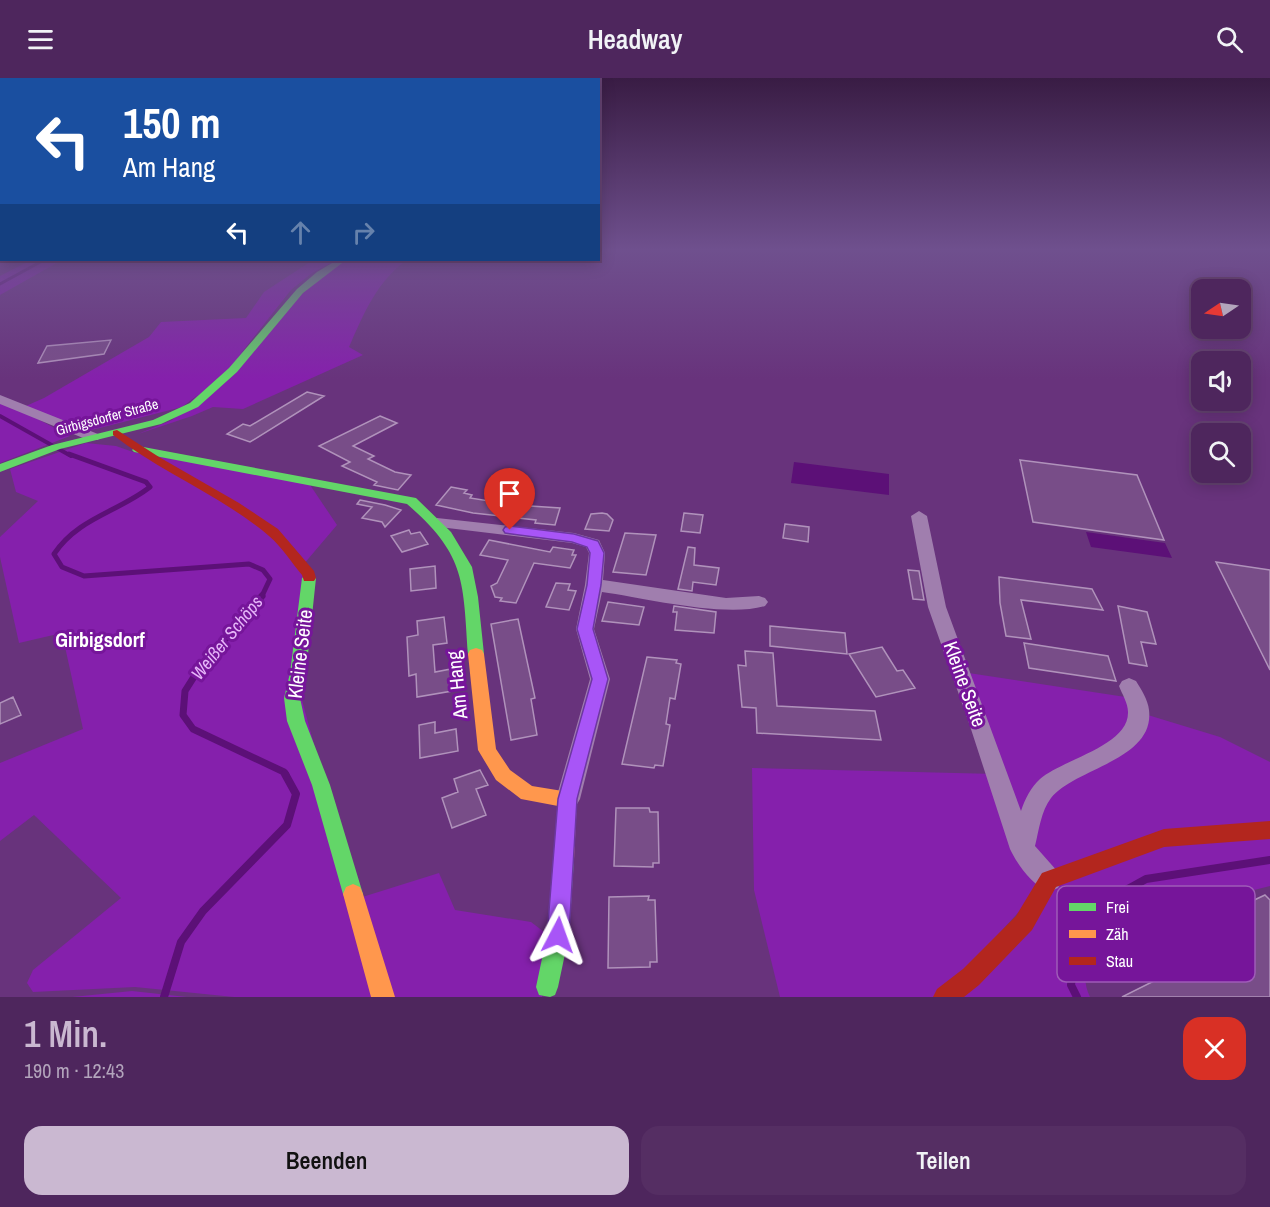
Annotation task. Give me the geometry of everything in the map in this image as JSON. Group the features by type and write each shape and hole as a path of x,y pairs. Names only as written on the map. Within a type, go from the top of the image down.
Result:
{"street":[{"name":"Girbigsdorfer Straße","path":"0,468 17,460 87,439 152,424 194,405 214,389 250,353 295,294"},
{"path":"0,399 87,439"},
{"name":"Kleine Seite","path":"117,433 138,450 196,482 274,533 309,574 298,673 292,698 296,721 321,785 383,997"},
{"name":"Am Hang","path":"138,450 411,501 437,523 453,544 468,577 487,750 503,775 528,793 568,799"},
{"name":"Kleine Seite","path":"919,516 937,607 980,723 1022,849 1049,880"},
{"path":"437,523 574,538 593,544 597,553 594,585 585,629 600,679 568,799 558,935 548,987"},
{"path":"594,585 726,604 759,602"},
{"path":"1022,849 1036,803 1048,786 1083,764 1121,745 1136,732 1139,712 1129,686"},
{"path":"945,997 971,977 1024,923 1049,880 1164,838 1270,830"}],"shaded area":[{"path":"263,294 288,294 242,352 207,388 182,407 76,434 26,413 70,436 0,463 0,399 19,409 44,398 149,337 161,322 246,318"},
{"path":"302,294 375,294 349,347 363,355 243,409 213,407 138,434 172,420"},
{"path":"86,443 116,446 133,452 308,482 337,525 303,565 272,534 308,574 295,674 382,997 234,997 135,987 33,992 27,983 33,970 121,898 34,815 0,841 0,763 83,729 62,633 19,643 0,557 0,537 38,501 16,492 10,469"},
{"path":"794,462 889,474 889,495 791,483"},
{"path":"1086,532 1165,543 1172,558 1091,547"},
{"path":"962,672 1132,698 1138,712 1220,737 1270,762 1270,829 1049,879"},
{"path":"752,768 996,774 1048,880 941,997 780,997 754,890"},
{"path":"1270,833 1270,886 1255,890 1255,886 1057,886 1057,982 1086,982 1090,997 949,997 1051,882 1165,839"},
{"path":"439,873 455,910 531,922 552,938 542,997 385,997 356,899"},
{"path":"132,991 187,997 72,997"}],"building":[{"path":"111,340 104,354 38,363 47,346"},
{"path":"307,392 324,396 250,442 227,434 243,424 250,426"},
{"path":"380,416 397,423 353,446 374,456 368,459 395,472 411,475 398,490 374,485 377,482 342,466 350,462 319,446"},
{"path":"1020,460 1137,475 1164,540 1033,522"},
{"path":"451,487 467,490 464,493 472,495 470,498 515,505 560,508 555,525 436,505"},
{"path":"360,500 401,510 385,527 382,522 362,518 372,507 357,504"},
{"path":"684,513 703,515 700,533 681,531"},
{"path":"591,514 607,514 613,520 609,531 585,529"},
{"path":"785,524 809,527 808,542 783,538"},
{"path":"409,530 411,534 420,532 428,544 402,552 391,536"},
{"path":"625,533 656,535 646,575 613,572"},
{"path":"489,540 550,552 553,547 574,550 572,555 576,555 570,568 534,563 516,603 500,601 502,598 495,597 491,586 497,583 508,560 480,555"},
{"path":"688,547 695,548 694,565 719,568 716,585 693,582 692,591 678,589"},
{"path":"1216,562 1270,570 1270,670"},
{"path":"435,566 436,588 411,591 410,569"},
{"path":"908,570 919,571 924,600 913,599"},
{"path":"999,577 1092,589 1103,610 1021,600 1031,639 1006,636 1000,603"},
{"path":"556,583 570,584 568,590 576,591 569,610 546,607"},
{"path":"608,602 644,607 639,625 602,621"},
{"path":"674,606 716,612 714,633 675,630 677,612 673,612"},
{"path":"1118,606 1147,612 1156,644 1141,642 1147,666 1129,663"},
{"path":"444,617 447,643 433,645 435,672 451,669 452,691 417,697 416,674 409,676 407,637 418,635 417,621"},
{"path":"518,619 535,698 531,699 537,735 511,740 491,624"},
{"path":"770,626 845,633 847,654 770,646"},
{"path":"1024,643 1108,656 1116,681 1029,668"},
{"path":"882,647 897,671 903,670 915,688 876,697 849,654"},
{"path":"745,651 773,653 777,706 875,711 881,740 757,733 756,708 742,707 738,665 746,666"},
{"path":"647,657 677,660 676,663 681,664 675,699 670,698 666,724 670,725 663,766 655,765 654,768 622,764"},
{"path":"13,697 21,715 0,724 0,703"},
{"path":"435,722 435,733 456,729 458,751 420,758 419,725"},
{"path":"480,770 488,785 476,789 486,815 452,828 442,798 458,792 454,779"},
{"path":"616,808 649,808 650,812 658,812 659,863 653,863 653,867 614,866"},
{"path":"1265,895 1270,900 1270,997 1122,997 1152,982 1255,982 1255,900"},
{"path":"649,896 648,900 655,900 657,962 650,962 650,967 608,968 609,897"}],"waterway":[{"name":"Weißer Schöps","path":"0,416 71,456"},
{"name":"Weißer Schöps","path":"69,454 146,482 150,487 75,532 54,554 62,567 84,576 249,564 263,570 270,579 262,596"},
{"name":"Weißer Schöps","path":"262,596 197,672 185,691 183,715 193,729 284,772 286,775"},
{"name":"Weißer Schöps","path":"164,997 181,942 203,911 287,825 296,794 285,774"},
{"name":"Weißer Schöps","path":"1133,886 1146,879 1270,860"},
{"name":"Weißer Schöps","path":"1071,982 1077,997"}],"traffic: fast":[{"path":"0,468 56,447 157,422 194,405 233,370 298,294"},
{"path":"138,450 411,501 446,535 465,567 471,597 476,654"},
{"path":"309,578 298,673 292,698 296,721 321,785 353,894"},
{"path":"547,987 558,935 564,859"}],"traffic: slow":[{"path":"476,654 487,750 503,775 528,793 568,799 564,859"},
{"path":"353,894 383,997"}],"traffic: jam":[{"path":"117,433 155,460 235,506 273,532 309,574 309,578"},
{"path":"945,997 971,977 1024,923 1049,880 1164,838 1270,830"}],"district":[{"name":"Girbigsdorf","path":"100,640"}],"route":[{"path":"510,530 574,538 593,544 597,553 594,585 585,629 600,679 568,799 558,935"}]}
